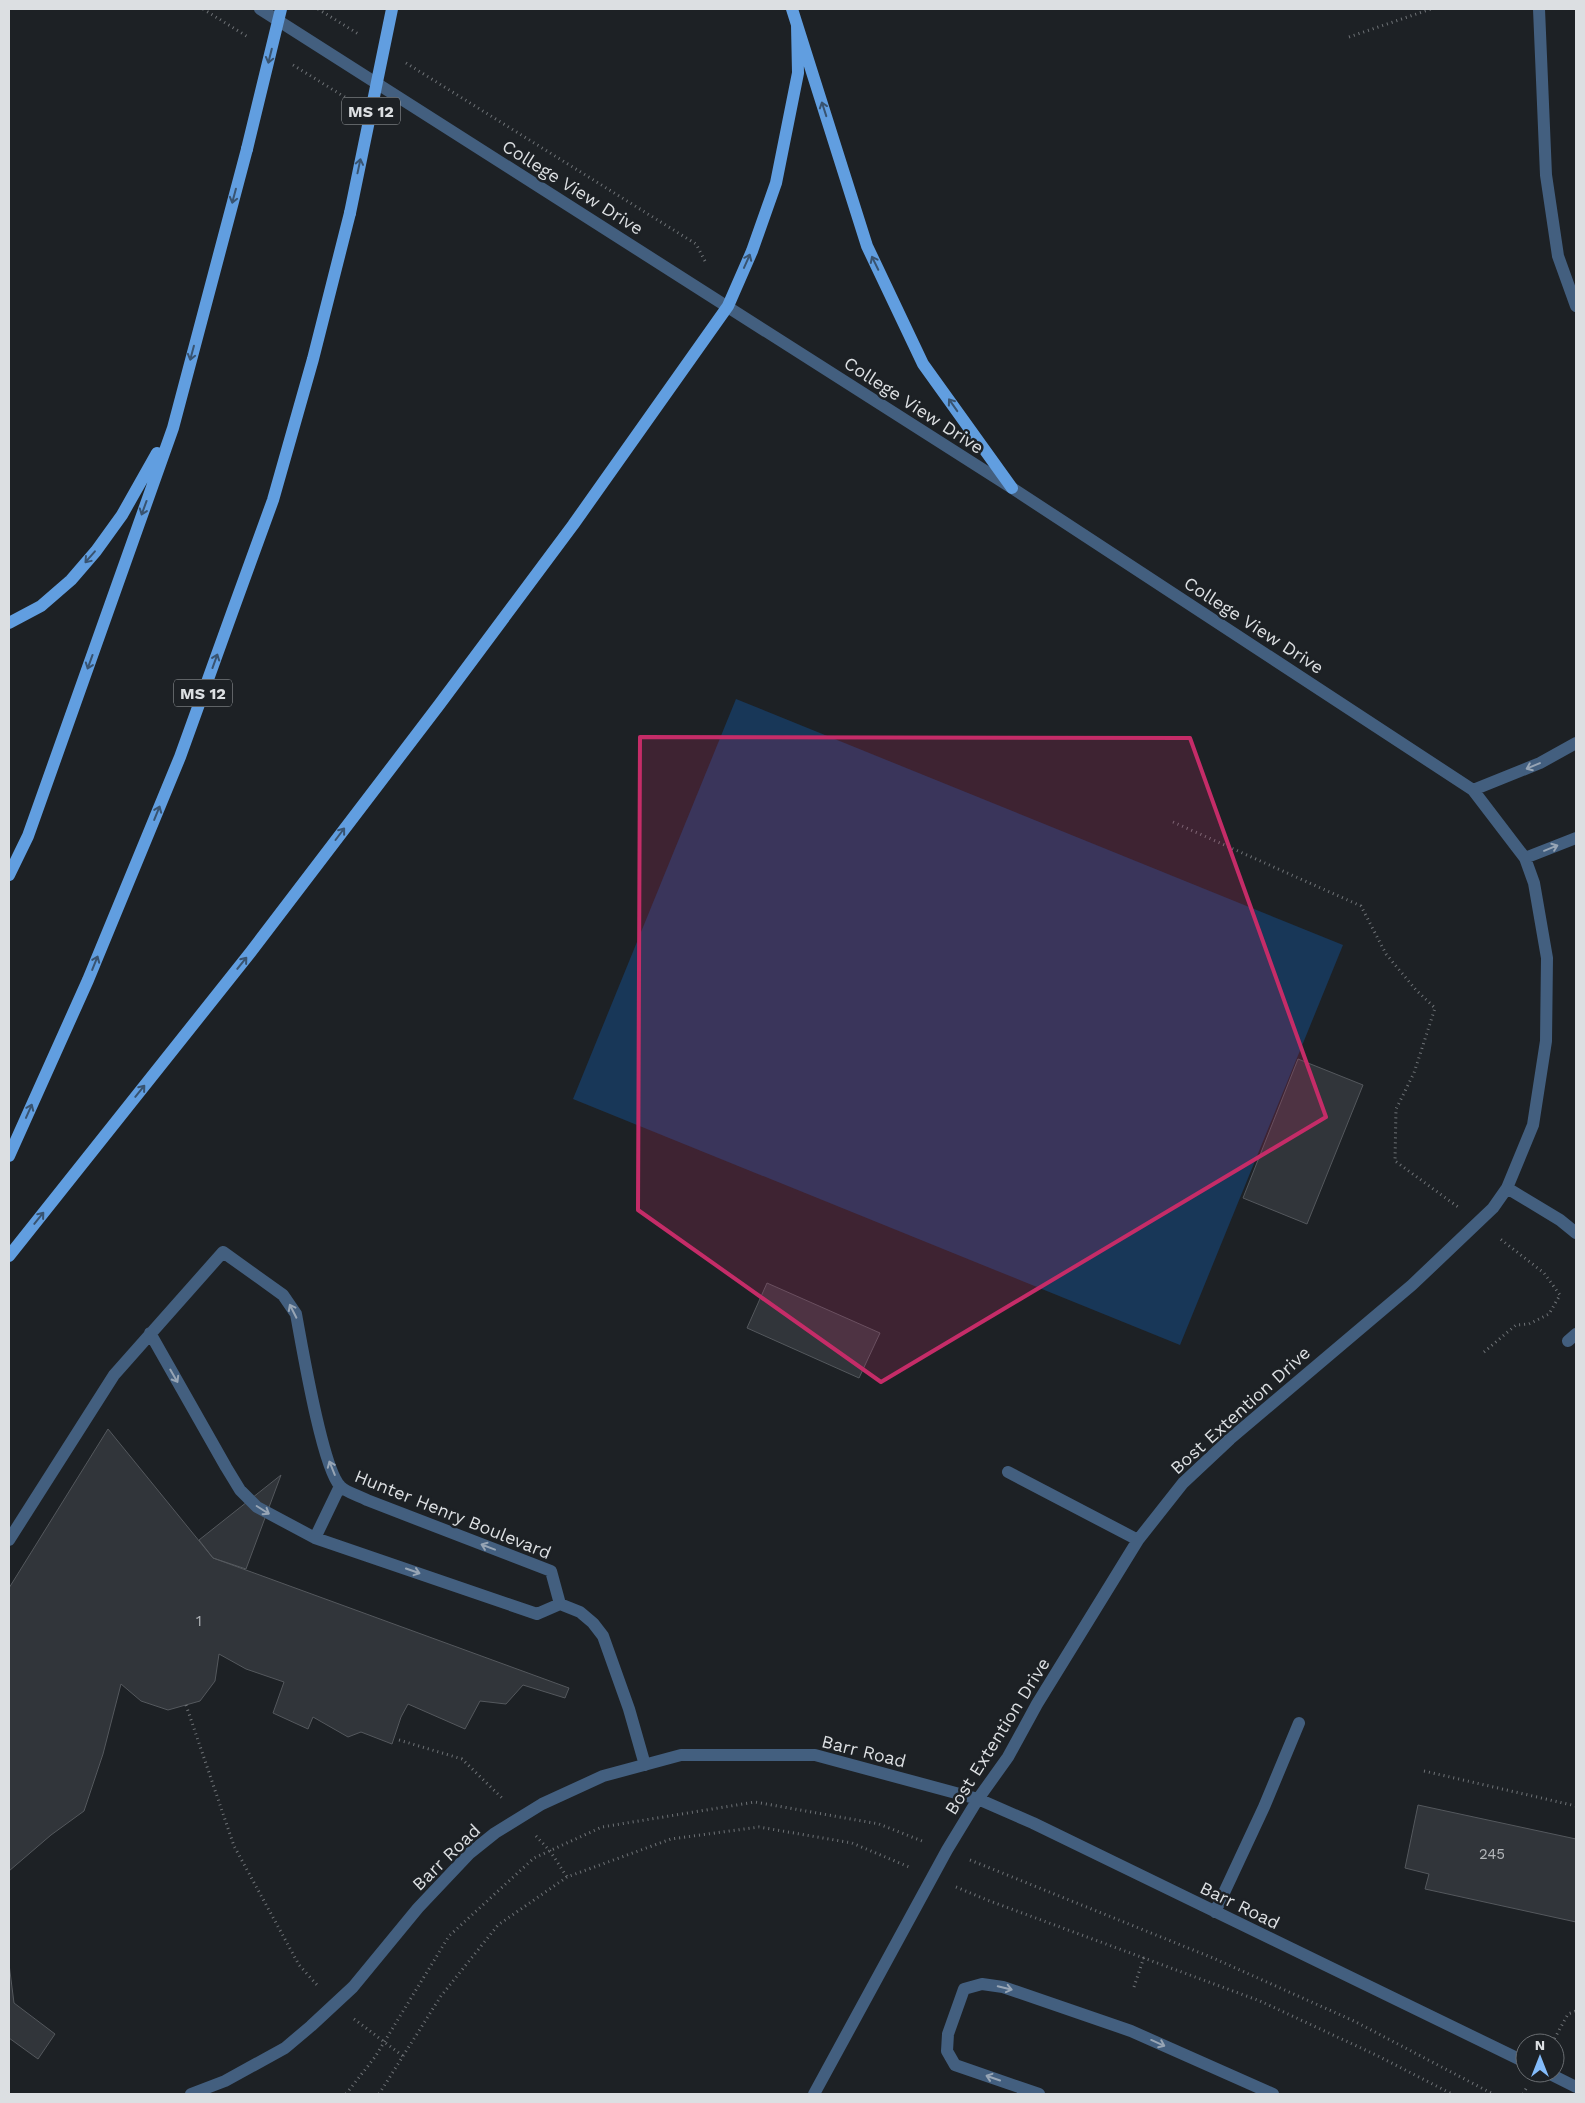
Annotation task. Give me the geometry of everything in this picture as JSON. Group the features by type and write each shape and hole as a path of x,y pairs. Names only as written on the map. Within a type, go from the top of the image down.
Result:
{"main road":[{"path":"9,875 28,836 172,428 247,149 281,9"},
{"name":"MS 12","path":"9,1156 88,980 180,757 273,500 313,359 350,213 392,9"},
{"path":"792,9 867,246 924,364 1012,488"},
{"path":"9,1256 250,953 439,705 573,525 728,306 752,251 776,184 798,73 797,25"},
{"path":"9,623 41,606 70,580 96,551 122,514 172,428"}],"street":[{"name":"College View Drive","path":"260,9 1012,488 1473,790 1525,858"},
{"path":"1539,9 1546,175 1558,256 1576,306"},
{"path":"1473,790 1540,763 1576,743"},
{"path":"1525,858 1576,838"},
{"name":"Bost Extention Drive","path":"814,2094 943,1856 978,1799 1008,1757 1037,1704 1138,1540 1183,1484 1230,1439 1412,1285 1493,1208 1507,1188 1533,1125 1546,1041 1547,958 1534,883 1525,858"},
{"path":"1507,1188 1560,1220 1576,1233"},
{"name":"Hunter Henry Boulevard","path":"150,1333 222,1252 283,1295 296,1314 323,1444 340,1486 367,1500 551,1571 560,1604"},
{"path":"9,1540 114,1375 150,1333 240,1490 257,1507 315,1538 537,1614 560,1604 580,1612 593,1623 603,1636 629,1709 645,1765"},
{"path":"1008,1472 1138,1540"},
{"name":"Hunter Henry Boulevard","path":"315,1538 340,1486"},
{"path":"1215,1912 1264,1807 1300,1723"},
{"name":"Barr Road","path":"191,2094 232,2077 285,2048 353,1987 446,1877 470,1854 520,1818 562,1794 594,1780 681,1755 815,1755 978,1799 1033,1823 1515,2057"},
{"path":"1039,2094 955,2065 948,2051 948,2034 964,1989 982,1984 1003,1987 1131,2031 1273,2094"}],"path":[{"path":"318,9 369,40"},
{"path":"1349,37 1431,9"},
{"path":"402,61 696,244 705,262"},
{"path":"1173,822 1361,906 1386,954 1416,990 1435,1008 1414,1073 1396,1108 1395,1162 1432,1186 1544,1273 1560,1295 1549,1314 1529,1324 1516,1325 1484,1352"},
{"path":"186,1705 234,1846 299,1965 335,2005 403,2056"},
{"path":"399,1740 462,1759 550,1851 567,1877"},
{"path":"1424,1771 1576,1806"},
{"path":"1134,1987 1144,1957"},
{"path":"1558,2033 1568,2014 1576,2011"}],"highlighted area":[{"path":"640,737 1190,738 1326,1117 881,1382 638,1210"}],"shaded area":[{"path":"736,699 1343,945 1180,1345 573,1099"}],"building":[{"path":"1298,1059 1363,1085 1307,1224 1243,1198"},
{"path":"767,1283 880,1333 859,1378 747,1328"},
{"path":"108,1429 213,1558 569,1688 565,1698 523,1685 506,1704 480,1701 465,1729 408,1704 401,1717 392,1744 361,1732 348,1737 313,1717 308,1729 273,1713 284,1682 246,1669 219,1654 215,1681 200,1701 168,1710 141,1701 121,1684 103,1754 84,1811 51,1835 9,1871 9,1588"},
{"path":"281,1475 246,1569 213,1558 199,1540"},
{"path":"1418,1805 1576,1839 1576,1922 1425,1889 1429,1874 1405,1868"},
{"path":"9,1964 14,2003 55,2034 38,2059 9,2038"}]}
